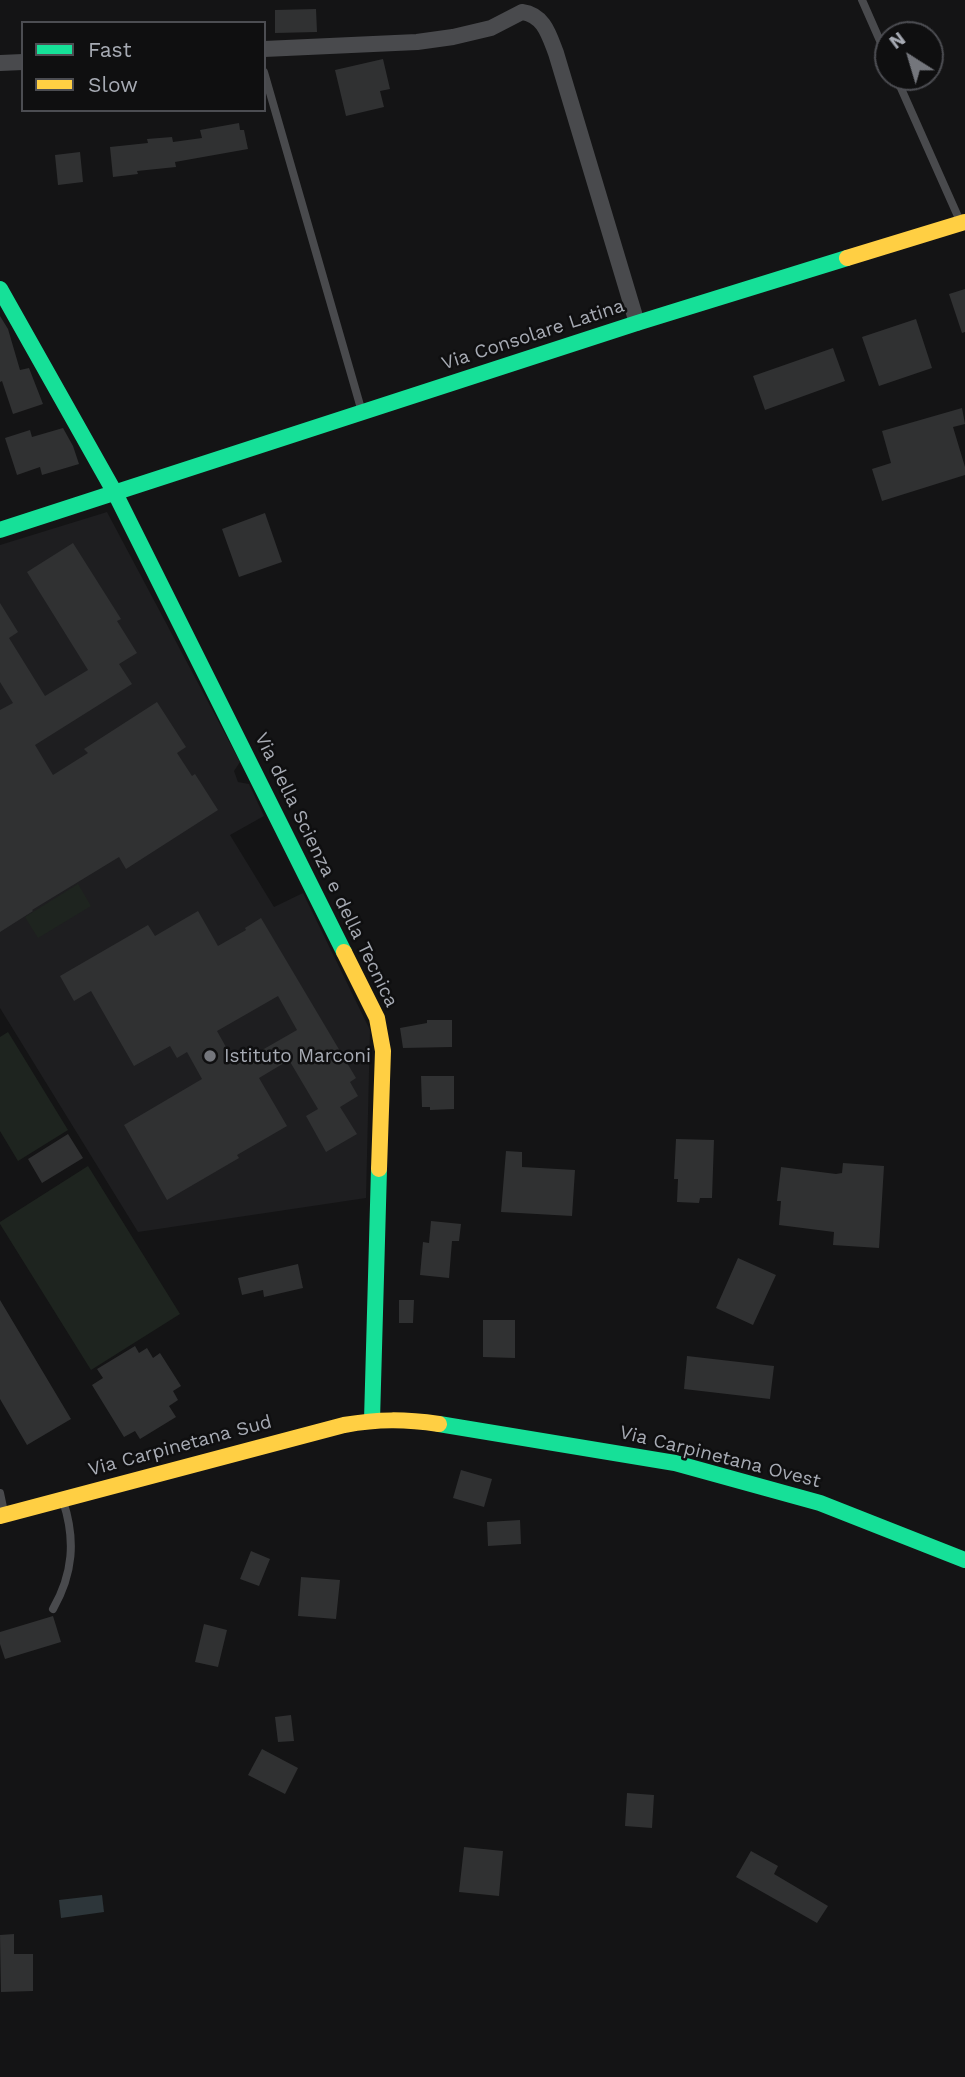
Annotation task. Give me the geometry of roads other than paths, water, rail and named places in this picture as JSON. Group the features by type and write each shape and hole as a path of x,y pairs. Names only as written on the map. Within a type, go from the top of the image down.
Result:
{"street":[{"path":"266,49 441,39 491,28 522,12 537,16 543,23 556,53 637,323"},
{"path":"0,63 21,62"},
{"name":"Via Consolare Latina","path":"1,526 115,493 637,323 963,223"},
{"path":"0,289 115,493"},
{"name":"Via della Scienza e della Tecnica","path":"115,493 371,1005 382,1041 372,1420"},
{"name":"Via Carpinetana Ovest","path":"372,1420 406,1419 618,1451 687,1466 820,1503 965,1560"},
{"name":"Via Carpinetana Sud","path":"3,1516 272,1443 372,1420"}],"lane":[{"path":"862,0 874,27"},
{"path":"266,79 362,412"},
{"path":"902,91 963,223"},
{"path":"0,1493 3,1516"},
{"path":"53,1609 64,1587 72,1555 71,1533 63,1499"}],"place":[{"name":"Istituto Marconi","path":"210,1056"}]}
